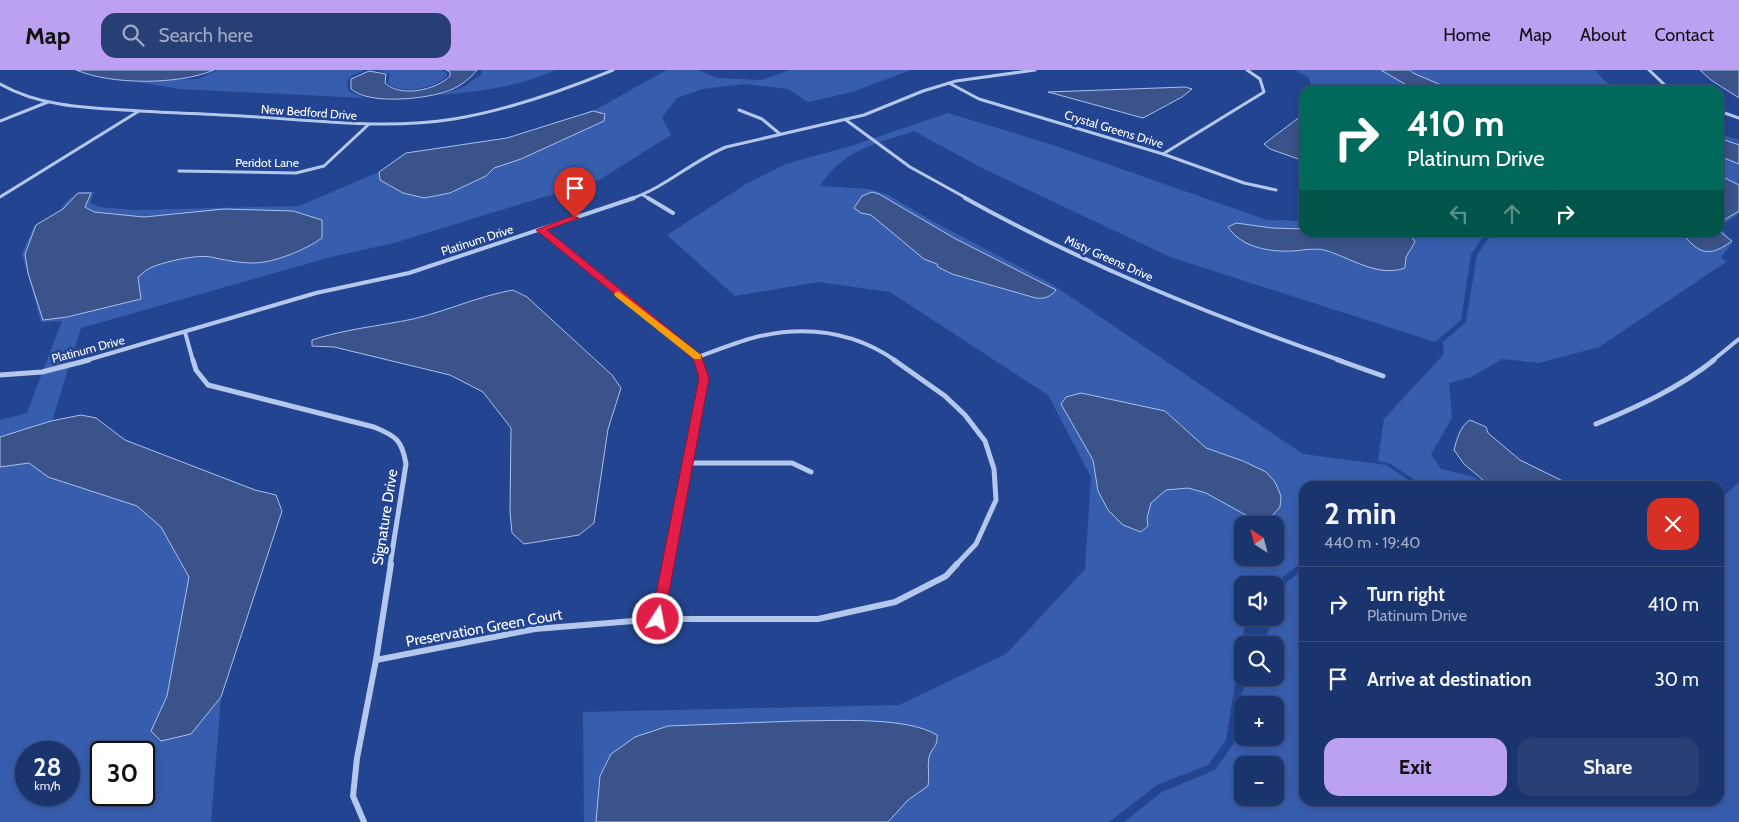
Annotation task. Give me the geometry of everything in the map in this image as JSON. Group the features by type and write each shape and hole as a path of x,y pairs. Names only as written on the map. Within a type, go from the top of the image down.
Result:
{"street":[{"name":"New Bedford Drive","path":"0,84 14,92 49,102 88,108 279,118 368,125 432,121 498,110 553,94 613,70"},
{"name":"Platinum Drive","path":"0,375 42,372 101,357 316,293 416,271 643,195 662,186 717,150 869,114 923,91 949,83 990,75 1035,70"},
{"path":"1164,154 1264,92 1260,79 1248,70"},
{"path":"1649,70 1665,85"},
{"name":"Crystal Greens Drive","path":"949,83 979,99 1164,154 1244,183 1276,190"},
{"path":"0,121 49,102"},
{"path":"739,110 762,119 780,134"},
{"path":"0,197 139,111"},
{"path":"1724,113 1739,118"},
{"name":"Misty Greens Drive","path":"846,120 910,167 1026,232 1139,283 1238,324 1383,376"},
{"name":"Peridot Lane","path":"179,171 296,173 310,171 324,166 368,125"},
{"path":"643,195 673,213"},
{"path":"541,230 698,357 704,378 658,619"},
{"name":"Signature Drive","path":"185,332 196,370 208,385 374,427 394,435 403,445 406,464 376,660 357,758 353,796 364,822"},
{"name":"Preservation Green Court","path":"376,660 535,629 658,619 818,619 895,602 946,576 976,544 996,500 994,469 985,441 965,415 945,396 877,348 851,337 822,332 788,332 756,337 698,357"},
{"path":"1596,424 1675,387 1698,373 1739,339"},
{"path":"688,464 792,463 811,472"}],"shaded area":[{"path":"76,70 214,70 199,75 164,81 126,81 91,75"},
{"path":"218,70 365,70 351,76 347,81 348,90 365,98 180,89 131,81 198,79"},
{"path":"378,70 440,70 446,72 447,76 427,87 410,90 394,87 388,83 390,74"},
{"path":"446,70 477,70 467,80 454,88 424,97 383,99 359,94 351,89 351,79 369,71 386,74 385,83 392,88 409,91 428,88 444,81 450,76 450,72"},
{"path":"481,70 556,70 542,76 499,87 440,95 464,87 482,74"},
{"path":"667,70 698,70 717,78 762,80 790,70 911,70 852,92 808,102 788,89 745,84 703,89 677,98 662,117 671,135 599,180 394,243 331,257 81,328 52,421 81,415 96,418 125,440 255,490 276,495 282,511 221,697 211,822 0,822 0,420 27,413 62,321 41,322 22,254 34,226 59,211 77,193 94,192 90,203 98,207 136,210 299,206 379,172 406,153 507,138 593,111"},
{"path":"1295,70 1595,70 1610,85 1312,85 1308,77"},
{"path":"1381,70 1410,70 1441,85 1406,85"},
{"path":"1700,70 1739,70 1739,98 1724,88 1724,85 1719,85"},
{"path":"1185,87 1192,89 1182,97 1143,118 1048,92"},
{"path":"593,111 605,114 604,121 521,159 494,168 486,176 450,193 424,198 403,193 380,180 379,172 406,153 507,138"},
{"path":"948,113 1053,145 1267,220 1299,221 1299,237 1483,237 1471,254 1461,320 1435,342 1170,257 982,168 914,131 874,144 850,156 829,174 820,186 870,189 888,195 934,222 1050,283 1303,454 1386,465 1410,481 1299,481 1299,565 1284,576 1234,576 1234,626 1246,626 1243,636 1234,636 1235,686 1226,740 1208,765 1157,785 1109,822 584,822 583,712 899,705 1006,654 1085,569 1091,477 1048,395 890,292 818,282 735,296 667,235 746,184 786,164 854,145"},
{"path":"1299,118 1299,159 1270,149 1264,144"},
{"path":"1724,136 1739,140 1739,214 1724,223"},
{"path":"1724,140 1739,145 1739,164 1724,158"},
{"path":"1724,178 1739,185 1739,211 1724,220"},
{"path":"872,192 879,194 954,238 1056,290 1047,297 1036,298 952,274 938,267 937,264 924,259 871,215 861,213 854,208 862,196"},
{"path":"78,193 91,193 85,207 94,212 144,217 224,209 293,211 322,220 322,238 289,255 270,261 253,263 205,256 163,263 150,268 138,277 141,299 67,317 43,320 28,273 25,254 36,225 63,209"},
{"path":"1236,223 1272,228 1299,229 1299,237 1412,237 1415,242 1406,257 1405,268 1384,270 1374,269 1324,250 1284,251 1257,247 1241,240 1228,227"},
{"path":"1724,232 1732,243 1721,257 1726,262 1599,347 1539,363 1502,359 1471,377 1449,383 1452,418 1431,454 1441,469 1474,477 1479,481 1416,481 1389,463 1378,461 1384,419 1444,354 1443,342 1466,322 1477,255 1489,237 1724,237"},
{"path":"1724,235 1732,241 1717,250 1705,251 1699,249 1685,237 1724,237"},
{"path":"513,290 527,297 612,375 621,388 608,429 594,523 579,535 524,544 512,533 510,512 511,428 483,392 450,375 334,347 312,346 312,340 324,336 413,319"},
{"path":"1081,393 1165,411 1206,448 1243,461 1266,472 1275,482 1281,496 1280,507 1272,516 1248,516 1206,493 1188,488 1166,490 1151,503 1147,518 1148,526 1141,532 1123,525 1108,510 1098,491 1093,460 1061,404 1066,397"},
{"path":"81,415 96,418 125,440 255,490 276,495 282,511 221,697 191,734 161,741 151,731 167,696 189,577 161,527 137,506 48,477 29,463 0,467 0,437 51,421"},
{"path":"1470,420 1486,427 1488,433 1520,460 1563,481 1484,481 1464,464 1454,450 1461,429"},
{"path":"1739,482 1739,822 1124,822 1162,792 1215,770 1234,743 1234,746 1284,746 1284,696 1242,696 1245,686 1284,686 1284,636 1266,636 1270,626 1284,626 1284,590 1287,582 1299,573 1299,806 1724,806 1724,496"},
{"path":"849,720 889,722 924,729 937,735 936,745 929,757 928,786 908,800 888,822 596,822 600,776 611,754 635,737 668,726"}],"slow traffic":[{"path":"618,294 697,357"}],"route":[{"path":"575,218 541,230 698,357 704,378 658,619"}]}
